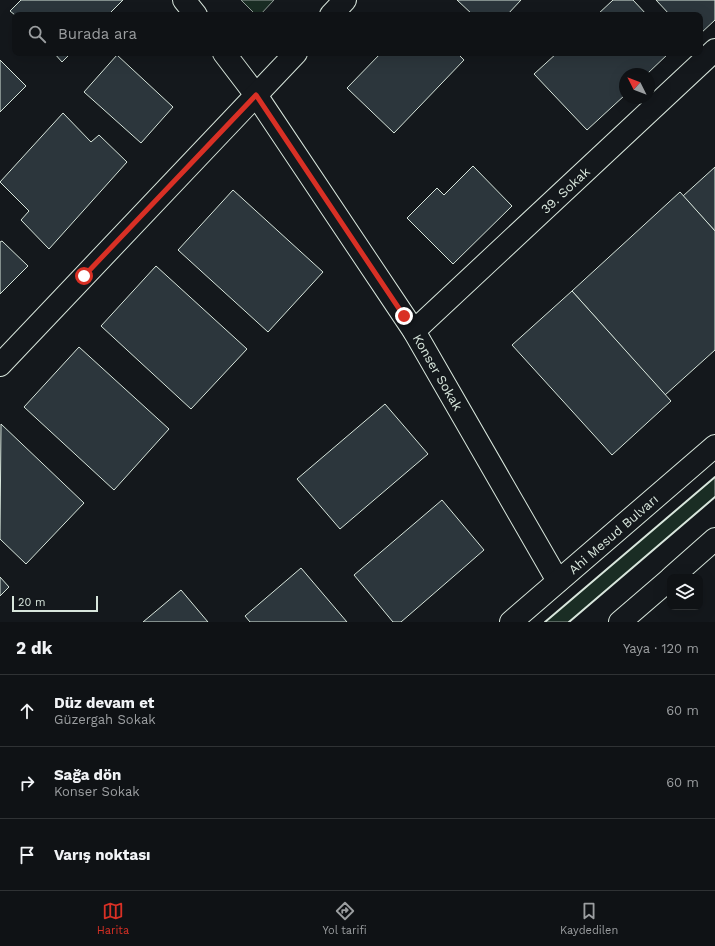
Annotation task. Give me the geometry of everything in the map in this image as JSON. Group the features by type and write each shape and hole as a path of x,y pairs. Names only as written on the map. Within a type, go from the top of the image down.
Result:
{"street":[{"path":"184,0 194,12"},
{"path":"335,12 345,0"},
{"name":"39. Sokak","path":"414,331 715,50"},
{"name":"Konser Sokak","path":"226,56 256,95 414,331 558,581"},
{"path":"0,365 293,56"},
{"name":"Ahi Mesud Bulvarı","path":"511,622 715,446"},
{"path":"676,574 715,539"},
{"path":"620,622 667,581"}],"green space":[{"path":"241,0 274,0 263,12 253,12"},
{"path":"715,477 715,497 569,622 545,622"}],"building":[{"path":"21,0 123,0 111,12 12,13 10,11"},
{"path":"457,0 521,0 510,12 470,12"},
{"path":"613,0 633,0 644,12 600,12"},
{"path":"656,0 715,0 715,20 703,31 703,12 667,12"},
{"path":"57,56 68,56 62,62"},
{"path":"116,56 118,56 173,107 141,143 84,92"},
{"path":"378,56 460,56 464,60 394,133 347,88"},
{"path":"554,56 666,56 653,68 619,68 619,101 587,130 534,74"},
{"path":"0,60 26,86 0,112"},
{"path":"63,113 91,142 99,135 127,162 49,249 21,220 29,211 0,182"},
{"path":"473,166 512,206 453,264 407,218 437,188 444,195"},
{"path":"715,167 715,231 683,196"},
{"path":"233,190 323,272 268,332 178,250"},
{"path":"680,192 715,231 715,350 665,395 572,291"},
{"path":"2,241 28,266 0,294 0,242"},
{"path":"156,266 247,349 191,409 101,326"},
{"path":"572,291 671,401 612,455 512,345"},
{"path":"79,347 169,429 114,490 24,407"},
{"path":"385,404 428,454 340,529 297,479"},
{"path":"1,424 84,503 26,564 0,539"},
{"path":"442,500 484,550 401,622 393,622 354,575"},
{"path":"301,568 347,622 250,622 245,616"},
{"path":"0,577 9,587 0,596"},
{"path":"181,590 208,622 143,622"}],"wall":[{"path":"545,622 715,477"},
{"path":"569,622 715,497"}],"route":[{"path":"84,276 256,95 404,316"}]}
